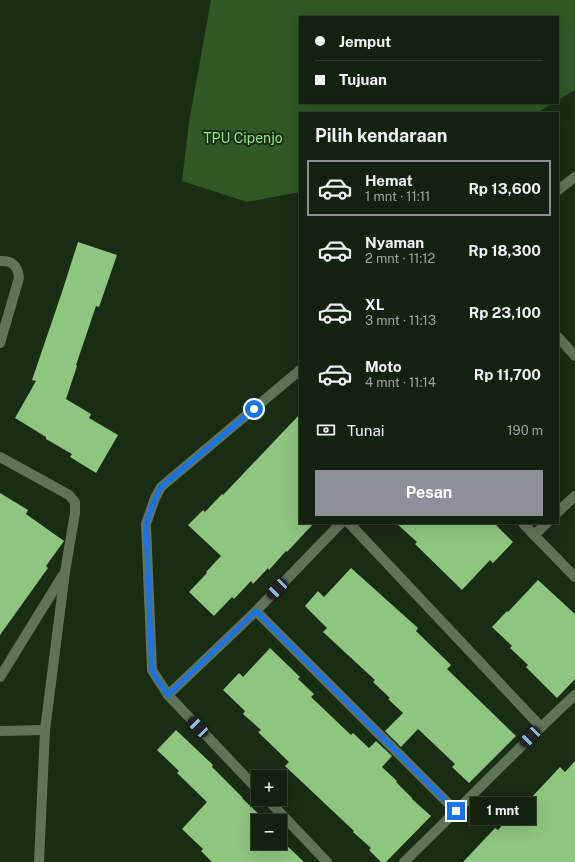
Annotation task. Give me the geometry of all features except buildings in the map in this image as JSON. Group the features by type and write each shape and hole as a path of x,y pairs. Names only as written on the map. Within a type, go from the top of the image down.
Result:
{"street":[{"path":"559,189 575,176"},
{"path":"0,261 8,262 15,266 18,271 19,278 0,343"},
{"path":"559,338 575,356"},
{"path":"251,783 168,695 152,670 146,524 155,498 161,487 299,371"},
{"path":"0,457 69,495 75,502 75,513 65,572 45,730 39,862"},
{"path":"559,511 575,496"},
{"path":"168,695 256,611 340,524"},
{"path":"350,524 541,727"},
{"path":"524,524 575,578"},
{"path":"534,535 546,524"},
{"path":"0,677 65,572"},
{"path":"256,611 456,811"},
{"path":"404,862 575,695"},
{"path":"0,731 45,730"},
{"path":"274,806 327,862"}],"green space":[{"name":"TPU Cipenjo","path":"211,0 575,0 575,90 559,99 559,16 299,16 299,104 551,104 539,112 299,112 299,192 247,202 182,181 189,122"}],"route":[{"path":"254,409 161,487 155,498 146,524 152,670 155,676 168,695 256,611 456,811"}]}
